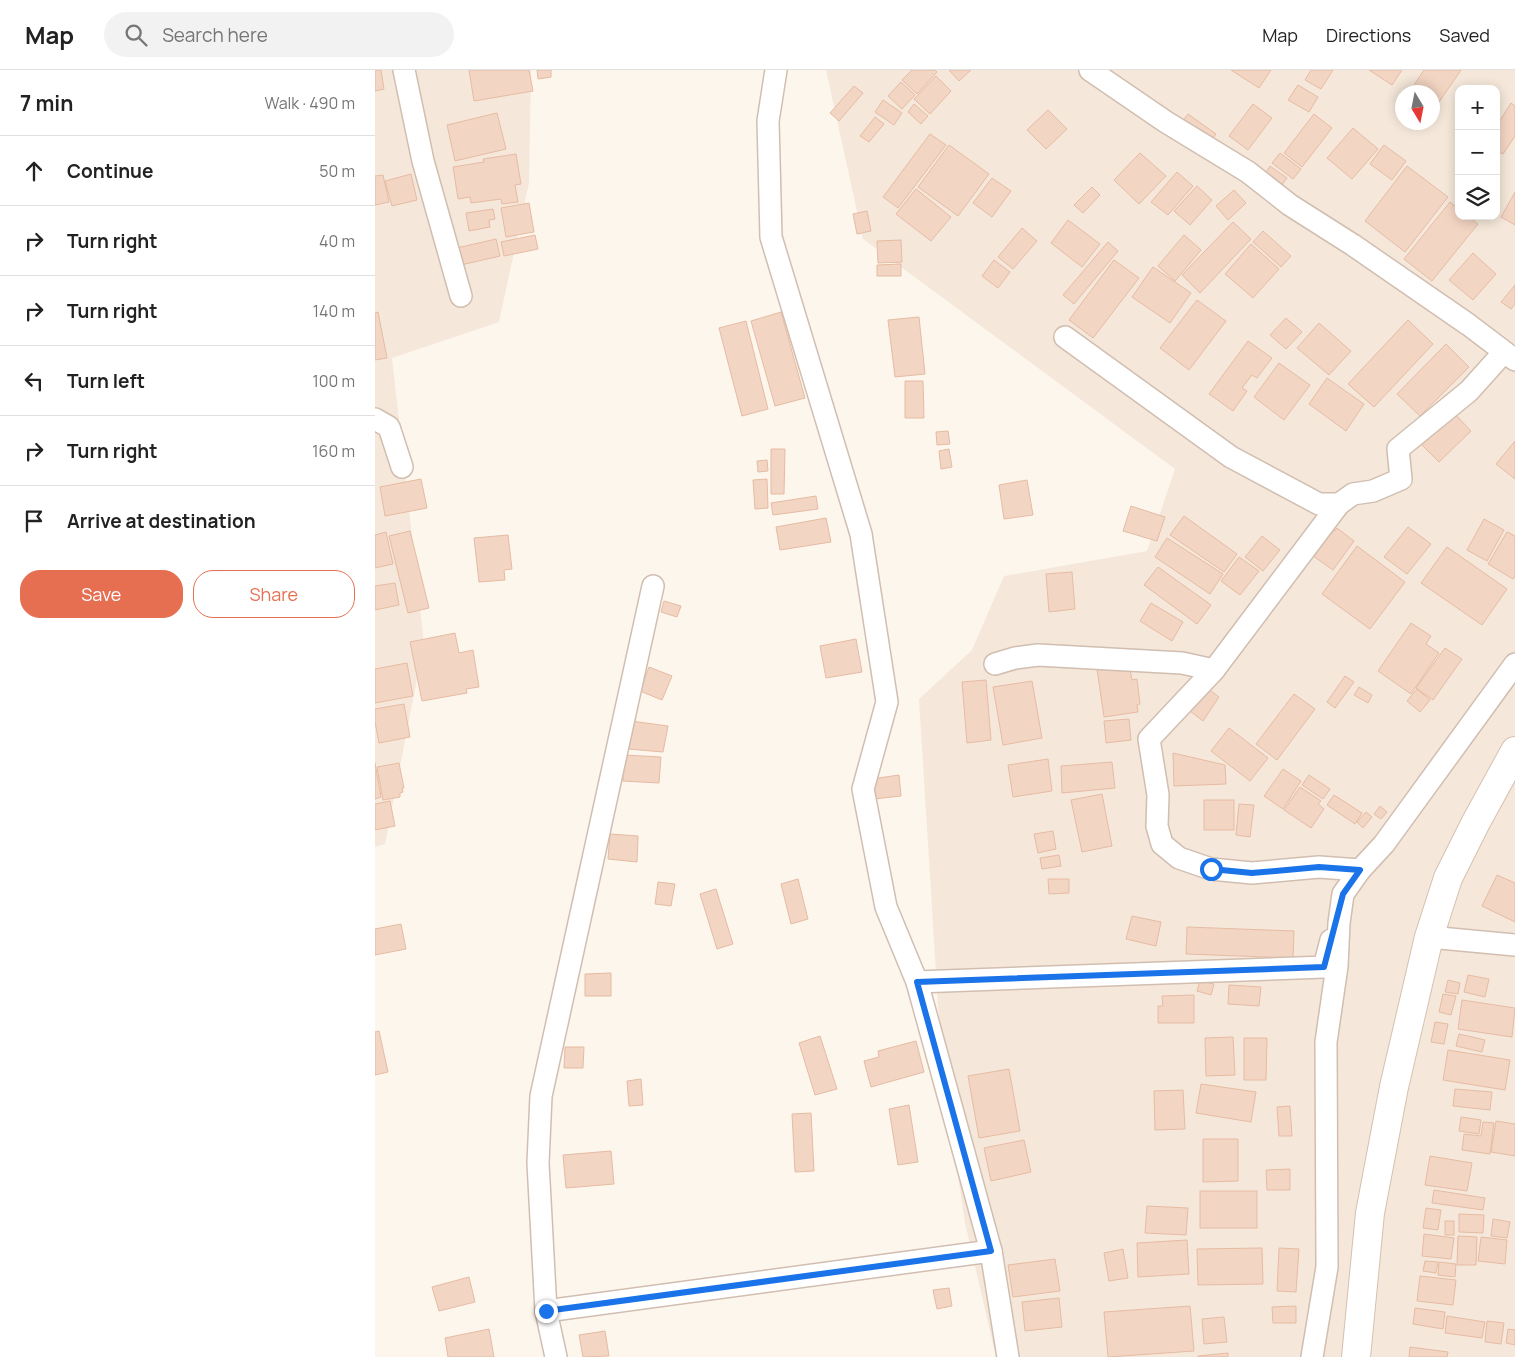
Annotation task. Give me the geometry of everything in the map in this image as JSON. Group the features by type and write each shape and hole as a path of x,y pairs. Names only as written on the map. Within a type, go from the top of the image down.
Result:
{"main road":[{"path":"1356,1357 1370,1213 1394,1087 1429,937 1448,878 1515,751"}],"street":[{"path":"404,70 423,161 461,296"},
{"path":"776,70 768,121 771,237 861,534 887,702 863,789 886,907 917,982 991,1251 1008,1357"},
{"path":"1090,70 1166,122 1248,172 1290,205 1353,245 1469,325 1510,356 1398,450 1401,479 1373,490 1353,494 1327,511 1214,670 1149,739 1158,795 1157,826 1163,844 1179,858 1211,869 1252,873 1319,867 1360,870"},
{"path":"1065,337 1231,457 1327,511"},
{"path":"375,419 389,427 402,467"},
{"path":"556,1357 546,1311 538,1163 541,1096 653,586"},
{"path":"995,664 1038,654 1182,663 1214,670"},
{"path":"917,982 1324,967 1343,894 1360,870 1384,844 1515,664"},
{"path":"1312,1357 1327,1267 1326,1042 1337,966 1339,923 1343,894"},
{"path":"1429,937 1515,944"},
{"path":"546,1311 991,1251"}],"shaded area":[{"path":"375,70 531,70 529,183 499,322 392,358 424,643 385,844 375,847"},
{"path":"826,70 1515,70 1515,1357 996,1357 965,1223 942,1070 919,699 972,650 1004,576 1147,551 1175,469 863,239"}],"building":[{"path":"375,70 381,70 384,89 375,91"},
{"path":"469,70 529,70 533,91 474,101"},
{"path":"537,70 551,70 551,77 538,79"},
{"path":"912,70 935,70 937,72 917,94 902,80"},
{"path":"949,70 971,70 959,81"},
{"path":"1231,70 1271,70 1259,88"},
{"path":"1311,70 1333,70 1321,89 1305,80"},
{"path":"1369,70 1402,70 1392,85"},
{"path":"1424,70 1461,70 1440,101 1440,85 1414,85"},
{"path":"936,76 951,91 930,114 914,99"},
{"path":"901,82 915,95 902,109 888,96"},
{"path":"1298,85 1318,97 1309,112 1288,100"},
{"path":"854,86 863,93 839,121 830,113"},
{"path":"883,100 902,113 894,125 875,112"},
{"path":"1511,103 1515,106 1515,136 1503,154 1500,152 1500,121"},
{"path":"914,104 928,116 921,124 908,112"},
{"path":"1253,104 1272,118 1248,150 1229,136"},
{"path":"1048,110 1067,129 1046,149 1027,130"},
{"path":"497,113 506,149 455,161 447,125"},
{"path":"1188,114 1216,134 1208,145 1180,125"},
{"path":"1314,114 1332,128 1302,167 1284,153"},
{"path":"875,117 884,124 869,142 860,136"},
{"path":"1353,128 1378,149 1352,179 1327,158"},
{"path":"930,134 946,145 898,208 883,197"},
{"path":"949,145 989,174 958,216 918,187"},
{"path":"1384,145 1406,161 1392,180 1370,164"},
{"path":"1140,153 1166,176 1139,204 1114,180"},
{"path":"1280,153 1301,169 1293,179 1272,163"},
{"path":"516,154 521,184 515,185 518,202 502,204 501,199 471,203 470,197 458,199 453,167 484,162 483,159"},
{"path":"1270,166 1287,178 1278,190 1262,179"},
{"path":"1407,166 1448,197 1405,252 1365,221"},
{"path":"1177,172 1193,186 1168,215 1151,202"},
{"path":"411,174 417,200 392,206 385,181"},
{"path":"383,175 389,202 375,205 375,176"},
{"path":"992,178 1011,191 992,217 973,203"},
{"path":"1197,186 1212,200 1190,225 1174,211"},
{"path":"1092,187 1100,195 1083,213 1074,205"},
{"path":"916,189 951,217 931,241 896,214"},
{"path":"1234,190 1246,203 1228,220 1216,206"},
{"path":"1515,192 1515,225 1501,217"},
{"path":"1450,202 1455,206 1455,220 1473,220 1478,224 1432,281 1404,259"},
{"path":"529,203 534,232 506,237 501,208"},
{"path":"493,209 495,219 489,220 490,227 469,231 466,213"},
{"path":"867,211 871,231 857,234 853,214"},
{"path":"1068,220 1100,244 1082,267 1051,243"},
{"path":"1233,222 1251,239 1200,293 1182,275"},
{"path":"1022,228 1037,241 1013,269 998,257"},
{"path":"1263,231 1291,256 1281,267 1253,242"},
{"path":"535,235 538,249 504,256 501,242"},
{"path":"1184,235 1201,250 1175,281 1158,266"},
{"path":"496,239 500,256 461,265 457,248"},
{"path":"901,240 902,262 878,263 877,241"},
{"path":"1108,242 1118,251 1074,304 1063,295"},
{"path":"1251,244 1279,269 1253,298 1225,274"},
{"path":"1473,253 1496,274 1473,300 1449,280"},
{"path":"994,260 1010,272 998,288 982,276"},
{"path":"1114,260 1139,278 1093,338 1069,320"},
{"path":"901,264 901,276 877,276 877,265"},
{"path":"1153,267 1191,293 1170,323 1132,297"},
{"path":"1515,285 1515,304 1511,309 1501,302"},
{"path":"1197,300 1226,321 1189,370 1160,348"},
{"path":"378,312 387,358 375,360 375,313"},
{"path":"781,312 805,398 775,406 751,321"},
{"path":"919,317 925,374 895,377 888,320"},
{"path":"1286,318 1302,332 1286,349 1270,335"},
{"path":"1408,320 1433,344 1374,407 1348,384"},
{"path":"746,321 768,409 742,416 719,328"},
{"path":"1319,323 1351,351 1329,375 1297,348"},
{"path":"1248,341 1272,358 1257,378 1252,375 1242,388 1247,391 1233,411 1209,394"},
{"path":"1446,344 1469,367 1420,416 1397,394"},
{"path":"1279,363 1310,385 1284,420 1254,397"},
{"path":"1327,378 1364,404 1346,431 1309,404"},
{"path":"905,381 923,381 924,418 905,418"},
{"path":"1453,412 1471,431 1439,462 1421,444"},
{"path":"948,431 950,444 937,445 936,432"},
{"path":"1515,441 1515,479 1496,464"},
{"path":"771,449 785,449 784,494 771,494"},
{"path":"949,449 952,467 941,469 939,451"},
{"path":"767,460 768,471 758,472 757,461"},
{"path":"421,479 427,508 385,516 380,487"},
{"path":"767,479 768,508 755,509 753,480"},
{"path":"1027,480 1033,515 1004,519 999,485"},
{"path":"816,496 818,509 773,515 771,503"},
{"path":"1131,506 1165,517 1157,541 1123,531"},
{"path":"1184,516 1237,554 1224,572 1170,535"},
{"path":"826,518 831,542 780,550 776,527"},
{"path":"1484,519 1504,530 1487,561 1467,550"},
{"path":"1328,526 1335,531 1337,528 1354,541 1333,570 1309,553"},
{"path":"1408,527 1431,544 1407,574 1384,557"},
{"path":"410,531 429,608 408,613 389,536"},
{"path":"386,532 393,564 375,568 375,535"},
{"path":"1507,532 1515,536 1515,576 1513,579 1488,564"},
{"path":"508,535 512,569 504,570 505,580 479,582 474,538"},
{"path":"1262,536 1280,550 1263,571 1245,557"},
{"path":"1167,538 1223,574 1210,594 1155,557"},
{"path":"1357,546 1405,582 1370,629 1322,594"},
{"path":"1447,547 1507,589 1482,625 1421,583"},
{"path":"1239,557 1259,571 1240,595 1221,581"},
{"path":"1158,567 1211,605 1197,624 1144,585"},
{"path":"1072,572 1075,609 1049,612 1046,574"},
{"path":"395,583 399,605 375,610 375,586"},
{"path":"664,601 681,606 677,617 661,612"},
{"path":"1151,603 1183,622 1172,641 1140,621"},
{"path":"1411,623 1431,636 1426,644 1439,653 1411,694 1378,671"},
{"path":"455,633 459,653 473,650 479,687 466,689 467,693 422,701 410,642"},
{"path":"856,639 862,672 826,678 820,646"},
{"path":"1445,648 1462,659 1433,700 1416,688"},
{"path":"407,663 413,696 375,703 375,669"},
{"path":"1129,664 1132,680 1137,679 1140,704 1137,705 1138,712 1104,717 1097,669"},
{"path":"649,667 672,676 662,700 640,691"},
{"path":"1345,676 1354,682 1335,708 1327,702"},
{"path":"986,680 991,740 967,743 962,682"},
{"path":"1032,681 1042,738 1003,745 993,687"},
{"path":"1359,687 1372,695 1368,703 1354,695"},
{"path":"1207,688 1219,697 1203,721 1190,711"},
{"path":"1417,689 1430,700 1420,712 1407,701"},
{"path":"1294,694 1315,709 1277,760 1256,744"},
{"path":"404,704 410,737 379,743 375,722 375,709"},
{"path":"1129,719 1131,740 1106,743 1104,721"},
{"path":"631,721 668,726 663,752 628,749"},
{"path":"1229,728 1268,758 1250,781 1211,751"},
{"path":"1173,753 1225,765 1226,784 1174,786"},
{"path":"624,755 661,757 659,783 623,781"},
{"path":"1048,759 1052,791 1013,797 1008,765"},
{"path":"1112,762 1115,788 1062,793 1061,766"},
{"path":"375,763 381,797 375,799"},
{"path":"399,763 404,788 402,788 403,792 400,793 400,797 383,800 377,767"},
{"path":"1283,769 1301,781 1283,809 1264,796"},
{"path":"899,775 901,796 874,799 872,779"},
{"path":"1309,775 1330,789 1323,799 1302,785"},
{"path":"1300,787 1321,801 1318,804 1324,809 1311,828 1284,810"},
{"path":"1102,794 1112,846 1082,852 1071,800"},
{"path":"1334,795 1362,813 1355,824 1327,805"},
{"path":"1204,800 1234,800 1234,830 1204,830"},
{"path":"390,801 395,826 375,830 375,804"},
{"path":"1239,804 1254,805 1250,837 1236,835"},
{"path":"1380,806 1387,812 1381,819 1374,814"},
{"path":"1366,812 1372,817 1363,828 1357,822"},
{"path":"1053,831 1056,849 1038,853 1034,834"},
{"path":"610,834 638,836 637,862 608,859"},
{"path":"1059,855 1061,866 1042,869 1040,858"},
{"path":"1497,875 1515,883 1515,922 1482,906"},
{"path":"798,879 808,919 791,924 781,884"},
{"path":"1048,879 1069,879 1069,893 1049,894"},
{"path":"658,882 675,884 671,906 655,904"},
{"path":"716,889 733,944 717,949 700,894"},
{"path":"1132,916 1161,922 1156,946 1126,939"},
{"path":"401,924 406,949 375,955 375,929"},
{"path":"1187,927 1294,931 1293,958 1186,954"},
{"path":"611,973 611,996 585,996 585,974"},
{"path":"1468,975 1489,979 1485,997 1464,992"},
{"path":"1448,980 1460,983 1458,994 1445,992"},
{"path":"1200,981 1214,984 1211,995 1197,991"},
{"path":"1229,985 1261,987 1259,1006 1228,1004"},
{"path":"1443,994 1456,996 1451,1015 1439,1012"},
{"path":"1194,995 1194,1023 1158,1023 1158,1006 1163,1006 1162,996"},
{"path":"1462,1000 1515,1008 1512,1037 1458,1029"},
{"path":"1435,1022 1448,1024 1444,1044 1431,1042"},
{"path":"379,1031 388,1072 375,1075 375,1032"},
{"path":"1459,1034 1485,1040 1482,1052 1456,1046"},
{"path":"820,1036 837,1089 815,1095 799,1043"},
{"path":"1233,1037 1235,1075 1206,1076 1205,1038"},
{"path":"1244,1038 1267,1038 1266,1080 1244,1080"},
{"path":"916,1041 924,1072 871,1087 864,1061 879,1057 878,1051"},
{"path":"565,1047 584,1047 583,1068 564,1068"},
{"path":"1448,1050 1510,1060 1505,1090 1443,1080"},
{"path":"1009,1069 1020,1131 979,1138 968,1076"},
{"path":"641,1079 643,1105 629,1106 627,1081"},
{"path":"1201,1084 1256,1092 1251,1122 1196,1113"},
{"path":"1455,1089 1492,1092 1490,1110 1453,1106"},
{"path":"1183,1090 1185,1129 1155,1130 1154,1091"},
{"path":"909,1105 918,1162 898,1165 889,1109"},
{"path":"1290,1106 1292,1136 1279,1136 1277,1107"},
{"path":"811,1113 814,1171 795,1172 792,1114"},
{"path":"1461,1117 1481,1120 1479,1134 1459,1131"},
{"path":"1496,1121 1515,1124 1515,1156 1491,1152"},
{"path":"1483,1122 1494,1123 1490,1154 1462,1150 1464,1134 1481,1136"},
{"path":"1203,1139 1238,1139 1238,1181 1203,1182"},
{"path":"1024,1140 1031,1172 991,1181 984,1148"},
{"path":"611,1151 614,1184 566,1188 563,1155"},
{"path":"1430,1156 1472,1163 1467,1191 1425,1185"},
{"path":"1290,1169 1290,1190 1267,1190 1266,1170"},
{"path":"1434,1190 1485,1198 1483,1210 1432,1203"},
{"path":"1200,1191 1257,1191 1257,1228 1200,1228"},
{"path":"1147,1206 1188,1208 1186,1235 1145,1233"},
{"path":"1426,1208 1441,1210 1438,1230 1423,1228"},
{"path":"1459,1214 1484,1215 1483,1233 1459,1232"},
{"path":"1493,1219 1510,1222 1507,1238 1491,1236"},
{"path":"1445,1221 1454,1221 1454,1235 1445,1235"},
{"path":"1424,1234 1454,1238 1451,1259 1422,1256"},
{"path":"1458,1236 1477,1237 1476,1265 1457,1265"},
{"path":"1481,1237 1507,1240 1505,1264 1478,1261"},
{"path":"1187,1240 1189,1274 1138,1277 1137,1243"},
{"path":"1262,1248 1263,1284 1198,1285 1197,1249"},
{"path":"1279,1248 1299,1249 1296,1292 1277,1291"},
{"path":"1123,1249 1128,1278 1109,1281 1104,1253"},
{"path":"1055,1259 1060,1291 1013,1297 1008,1265"},
{"path":"1425,1261 1438,1262 1436,1273 1423,1271"},
{"path":"1439,1262 1456,1264 1455,1277 1438,1275"},
{"path":"1420,1276 1456,1280 1453,1305 1417,1301"},
{"path":"469,1277 475,1302 439,1311 432,1287"},
{"path":"949,1288 952,1306 937,1309 933,1290"},
{"path":"1059,1298 1062,1327 1025,1331 1022,1302"},
{"path":"1190,1306 1194,1351 1108,1357 1104,1312"},
{"path":"1296,1306 1296,1323 1273,1323 1272,1307"},
{"path":"1415,1308 1445,1312 1443,1329 1413,1324"},
{"path":"1447,1316 1485,1322 1482,1338 1445,1333"},
{"path":"1224,1317 1227,1342 1204,1344 1202,1319"},
{"path":"1487,1321 1504,1323 1501,1344 1485,1342"},
{"path":"489,1329 494,1357 448,1357 445,1338"},
{"path":"1508,1329 1515,1330 1515,1345 1506,1343"},
{"path":"605,1331 609,1356 583,1357 579,1335"},
{"path":"1410,1347 1448,1352 1447,1357 1409,1357"},
{"path":"1228,1353 1228,1357 1198,1357 1198,1356"}],"route":[{"path":"546,1311 991,1251 917,982 1324,967 1343,894 1360,870 1319,867 1252,873 1211,869"}]}
